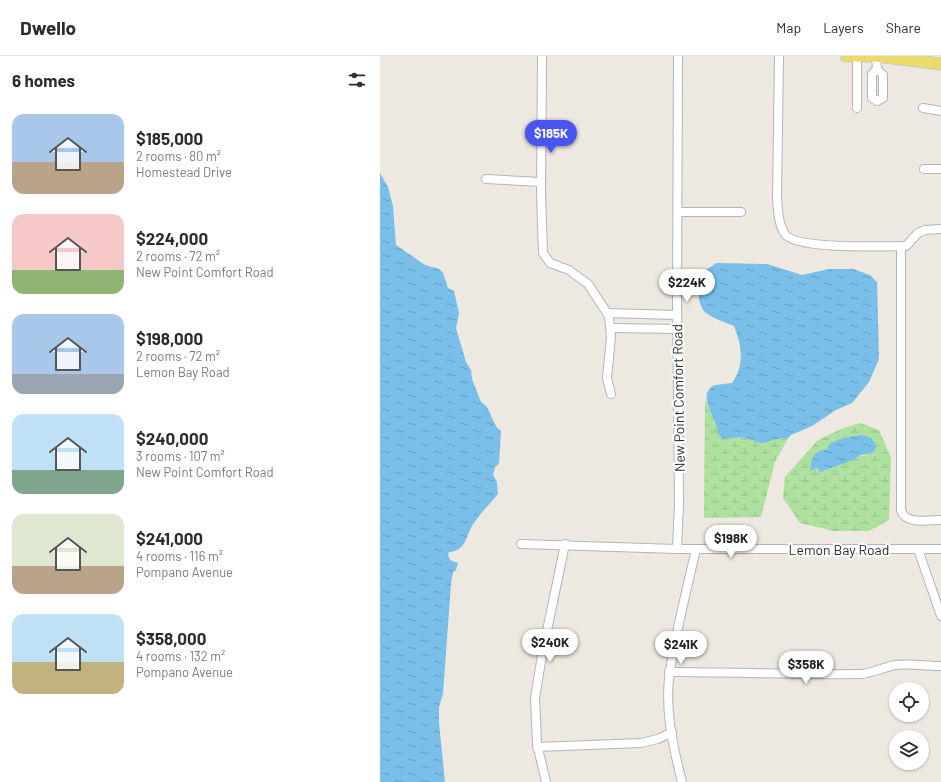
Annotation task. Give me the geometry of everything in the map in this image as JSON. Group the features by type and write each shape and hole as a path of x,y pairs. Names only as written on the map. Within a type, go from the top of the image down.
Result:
{"main road":[{"path":"846,56 877,56 941,64"}],"street":[{"path":"542,56 541,231 544,257 550,263 569,270 588,284 607,313 612,328 607,374 611,394"},
{"name":"New Point Comfort Road","path":"677,549 679,503 677,329 678,56"},
{"path":"779,56 777,198 779,216 784,233 788,237 816,246 908,246 918,233 925,230 941,229"},
{"path":"857,56 857,108"},
{"path":"877,56 877,70 883,75 883,98 878,105"},
{"path":"923,108 941,111"},
{"path":"924,169 941,169"},
{"path":"486,179 541,182"},
{"path":"678,212 741,212"},
{"path":"901,246 902,510 904,516 910,519 941,520"},
{"path":"607,313 677,315"},
{"path":"612,328 677,329"},
{"name":"Lemon Bay Road","path":"521,544 565,544 677,549 941,549"},
{"path":"546,782 538,747 534,709 536,686 565,544"},
{"path":"682,782 672,732 670,672 696,549"},
{"path":"918,549 941,616"},
{"path":"670,672 756,672 827,675 844,673 866,674 879,668 897,665 941,666"},
{"path":"538,747 641,743 658,739 672,732"}],"green space":[{"path":"705,399 718,429 718,434 723,439 743,438 764,443 788,438 775,462 761,517 704,518"},
{"path":"860,423 879,430 891,458 889,520 869,531 834,531 800,523 783,498 785,477 818,440 841,429","holes":["827,450 866,455 820,472 817,468 810,471"]}],"water":[{"path":"380,173 388,187 393,206 396,245 425,265 439,269 443,273 448,288 454,291 459,313 456,328 466,362 471,370 472,379 481,402 485,405 495,424 501,431 499,464 495,467 493,475 497,482 498,494 481,513 462,546 455,551 449,552 448,555 450,560 458,563 456,570 453,572 451,584 443,694 439,707 439,723 445,782 380,782"},
{"path":"716,263 767,264 802,275 829,269 853,269 870,275 877,282 879,359 869,382 852,403 836,410 812,426 791,435 788,438 780,438 762,443 743,438 723,439 718,434 707,402 708,390 713,386 732,383 739,369 741,355 739,341 734,326 716,319 706,313 703,310 699,299 698,287 701,276 704,271"},
{"path":"861,435 872,438 876,447 873,453 861,455 853,460 820,472 817,468 810,471 811,463 816,453 827,450 829,444 840,439"}]}
